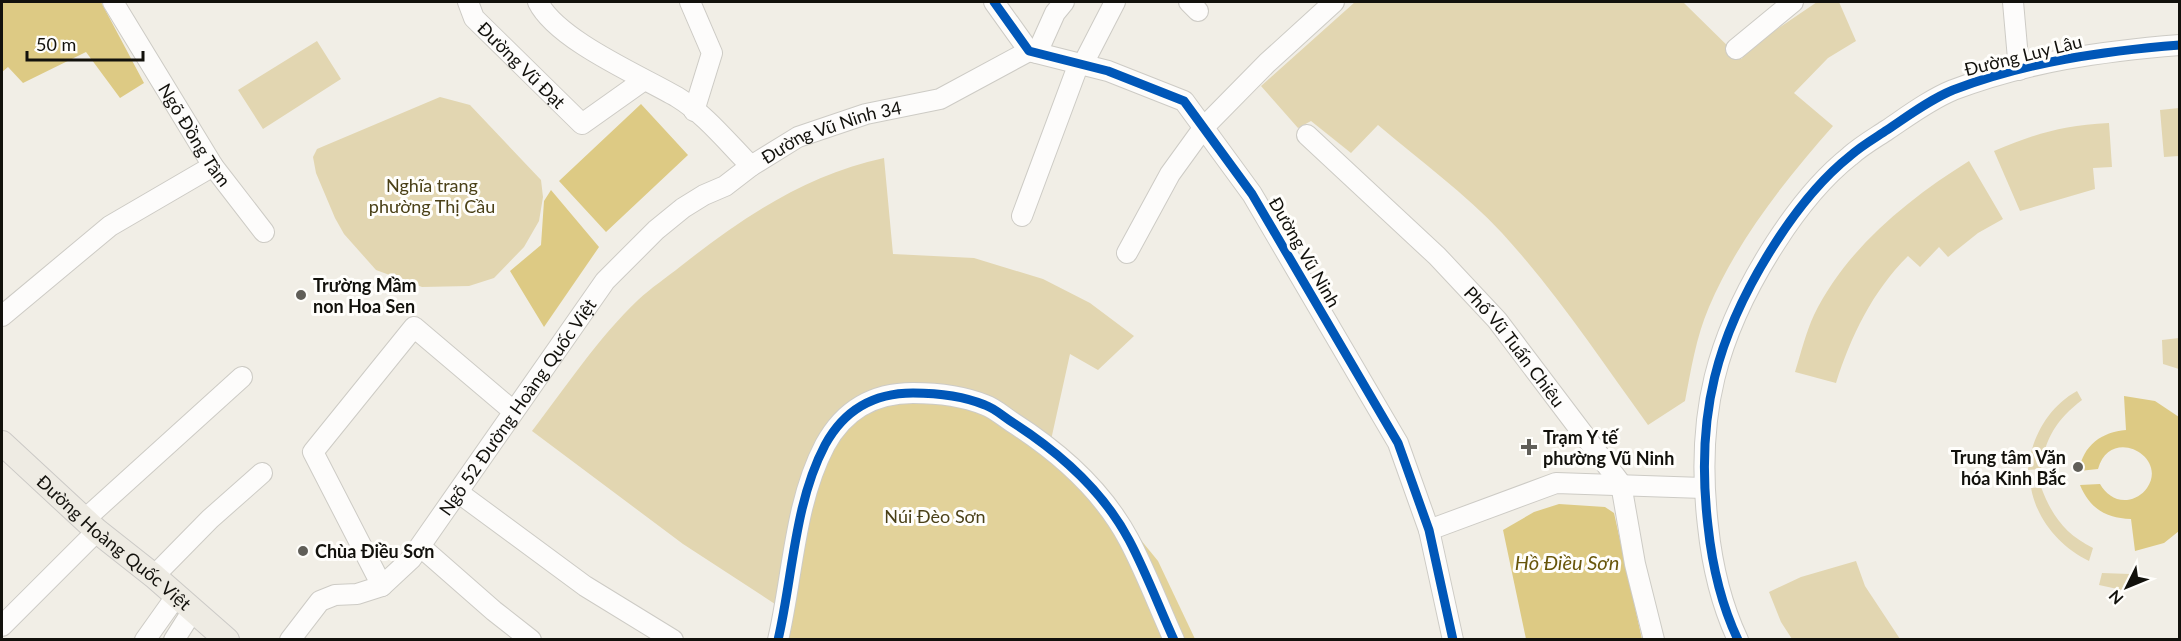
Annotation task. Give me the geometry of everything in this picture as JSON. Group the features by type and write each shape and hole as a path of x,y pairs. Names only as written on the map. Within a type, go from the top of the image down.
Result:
{"main road":[{"name":"Đường Hoàng Quốc Việt","path":"2,443 91,526 154,576 227,639"}],"street":[{"name":"Ngõ Đồng Tâm","path":"113,2 213,166 264,232"},
{"name":"Đường Vũ Đạt","path":"468,2 474,18 582,124 644,80"},
{"name":"Đường Vũ Ninh 34","path":"538,2 542,10 557,26 644,80 678,98 751,166 798,137 866,114 940,99 1033,52"},
{"path":"690,2 712,53 694,111"},
{"path":"993,2 1033,52 1055,13 1064,2"},
{"path":"1022,216 1081,64 1114,2"},
{"path":"1127,253 1170,174 1204,127 1267,63 1334,2"},
{"path":"2013,2 2019,70"},
{"path":"1736,49 1782,4"},
{"name":"Đường Luy Lâu","path":"1738,639 1722,595 1710,548 1703,488 1704,440 1709,397 1726,337 1742,298 1786,227 1829,175 1850,156 1921,107 1953,91 2019,70 2072,57 2180,45"},
{"name":"Đường Vũ Ninh","path":"1033,52 1108,71 1184,101 1252,194 1398,443 1429,530 1453,639"},
{"name":"Phố Vũ Tuấn Chiêu","path":"1307,135 1437,256 1497,320 1621,484 1635,564 1654,639"},
{"path":"2,316 110,226 213,166"},
{"name":"Ngõ 52 Đường Hoàng Quốc Việt","path":"290,639 320,601 335,595 357,594 382,586 422,547 512,410 594,295 628,257 683,208 725,186 751,166"},
{"path":"382,586 313,452 414,327 512,410"},
{"path":"2,626 91,526 242,376"},
{"path":"777,639 810,480 825,444 851,411 874,398 903,393 939,393 985,405 1045,443 1087,481 1128,538 1174,639"},
{"path":"154,576 210,519 262,473"},
{"path":"1429,530 1556,483 1703,488"},
{"path":"459,493 585,586 673,639"},
{"path":"422,547 494,611 531,639"},
{"path":"145,639 185,602"},
{"path":"174,639 185,602"}],"green space":[{"path":"1355,2 1683,2 1741,59 1761,40 1817,2 1839,2 1856,41 1828,58 1794,93 1833,126 1764,212 1720,282 1701,330 1685,401 1648,425 1541,279 1488,218 1457,190 1378,125 1351,153 1311,121 1298,128 1261,86"},
{"path":"317,41 341,79 263,129 238,90"},
{"name":"Nghĩa trang phường Thị Cầu","path":"440,97 470,105 541,180 543,197 539,221 524,247 494,278 469,286 422,287 376,270 344,234 335,218 316,173 313,157 317,149"},
{"path":"2179,108 2179,156 2164,157 2160,110"},
{"path":"2109,123 2112,167 2093,168 2095,189 2020,211 1994,151 2050,131"},
{"path":"884,158 893,254 974,258 1043,279 1090,303 1134,336 1098,370 1070,354 1051,440 778,606 683,544 532,431 583,363 623,315 638,300 704,248 776,200 802,187 828,175"},
{"path":"1969,161 2003,219 1978,233 1948,257 1939,247 1920,267 1908,256 1884,284 1864,315 1836,383 1795,372 1814,315 1843,268 1861,247 1902,209"},
{"path":"2180,338 2179,369 2163,364 2162,340"},
{"path":"2077,391 2082,400 2066,414 2054,430 2046,448 2041,469 2028,470 2033,446 2043,424 2058,406"},
{"name":"Núi Đèo Sơn","path":"884,393 979,398 1127,523 1158,561 1195,639 780,640 806,513 831,442"},
{"path":"2041,487 2050,507 2061,523 2075,537 2093,548 2089,561 2059,540 2044,521 2031,488"},
{"path":"1856,561 1865,586 1900,639 1792,639 1781,622 1769,592 1801,577"},
{"path":"2102,573 2130,574 2131,581 2124,584 2122,590 2099,585"}],"water":[{"path":"2,2 101,2 144,83 120,98 86,52 23,83 8,67 2,72"},
{"path":"641,104 688,155 606,232 559,181"},
{"path":"551,190 599,247 544,327 510,271 541,245 544,201"},
{"path":"2124,396 2155,401 2179,417 2179,531 2164,543 2135,551 2131,519 2114,517 2100,511 2089,500 2080,485 2100,484 2108,494 2115,498 2127,500 2136,498 2147,488 2152,476 2150,465 2144,456 2125,447 2114,449 2104,456 2098,469 2079,471 2089,447 2102,437 2126,430"},
{"name":"Hồ Điều Sơn","path":"1559,504 1605,507 1614,513 1642,639 1526,639 1503,530 1534,512"}],"cycle path":[{"path":"994,2 1029,51 1108,71 1184,101 1252,194 1398,443 1429,530 1453,640"},
{"path":"1738,640 1722,598 1710,540 1705,486 1708,412 1715,377 1738,310 1755,276 1792,219 1819,185 1854,152 1936,98 1953,90 2008,72 2065,59 2180,45"},
{"path":"778,640 800,516 825,445 841,422 862,406 885,396 913,393 968,399 988,406 1046,446 1078,473 1106,504 1129,540 1174,640"}],"place":[{"name":"Trường Mầm non Hoa Sen","path":"301,295"},
{"name":"Trạm Y tế phường Vũ Ninh","path":"1529,447"},
{"name":"Trung tâm Văn hóa Kinh Bắc","path":"2078,467"},
{"name":"Chùa Điều Sơn","path":"303,551"}]}
